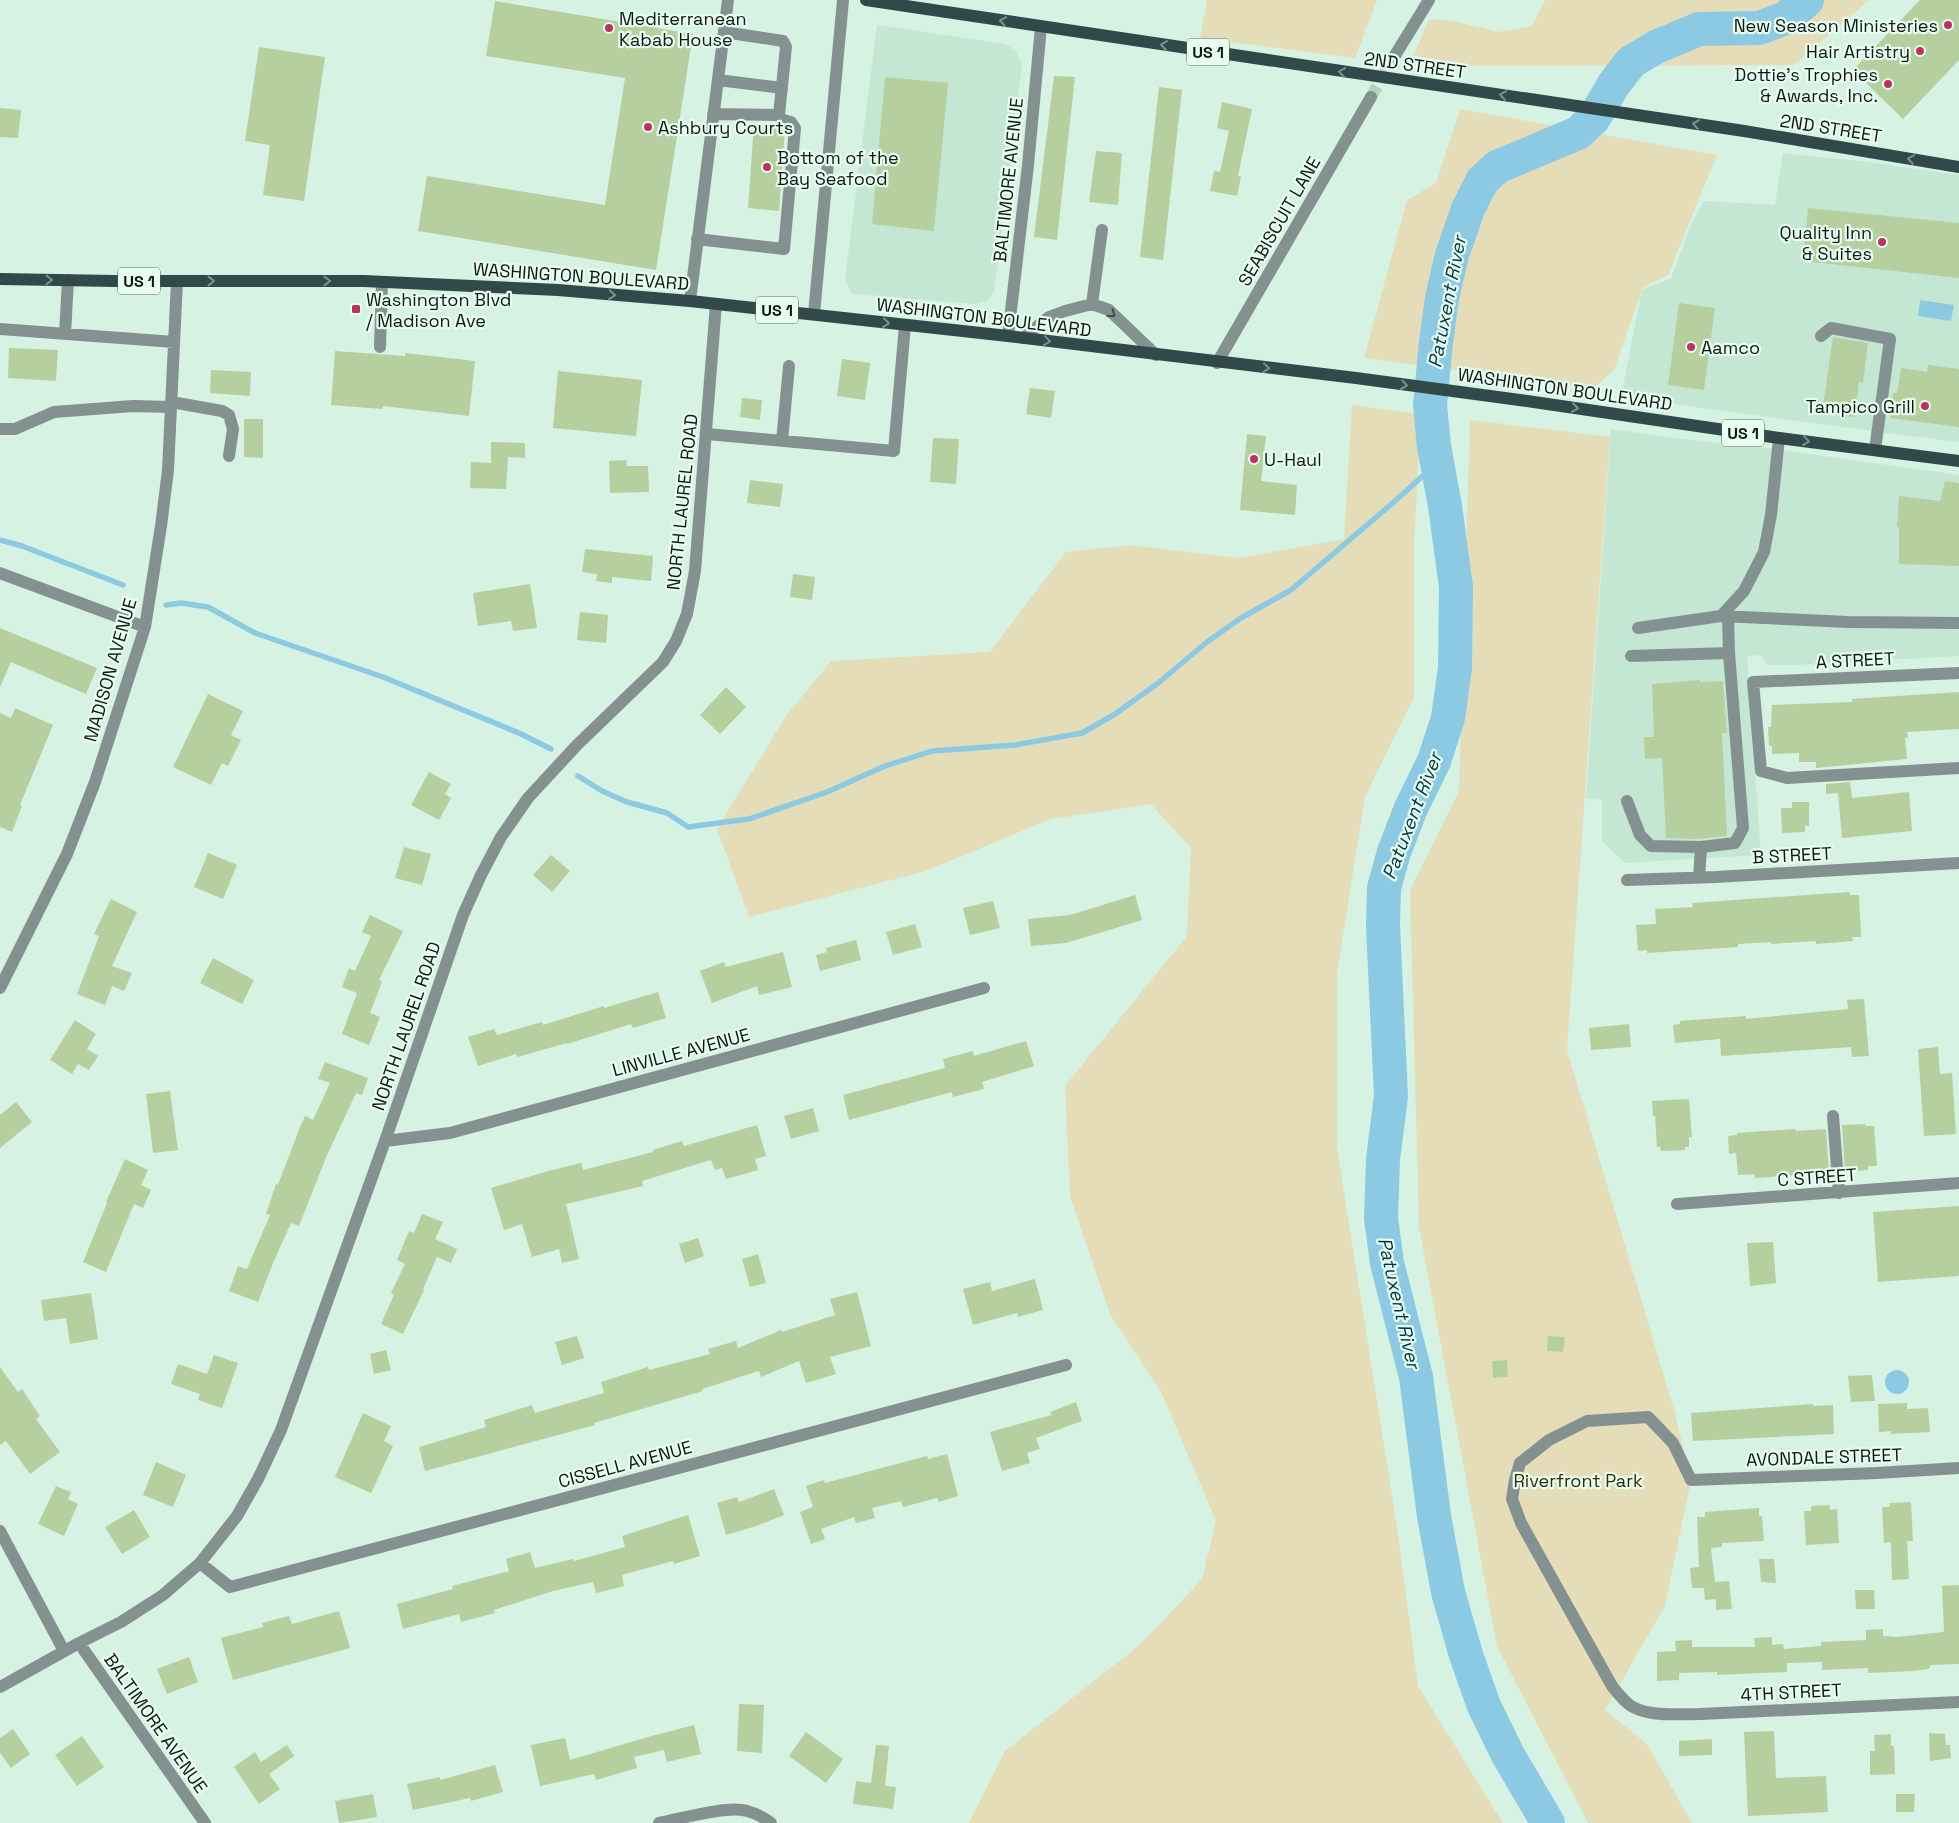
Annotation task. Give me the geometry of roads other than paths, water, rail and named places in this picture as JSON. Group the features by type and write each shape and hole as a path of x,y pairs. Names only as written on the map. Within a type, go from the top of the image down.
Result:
{"main road":[{"name":"2ND STREET","path":"866,0 1744,131 1959,167"},
{"name":"WASHINGTON BOULEVARD","path":"0,279 382,282 558,290 716,304 1008,336 1217,363 1356,378 1779,438 1959,461"}],"street":[{"path":"690,302 728,0"},
{"path":"814,314 843,0"},
{"path":"1394,57 1429,0"},
{"name":"BALTIMORE AVENUE","path":"1008,336 1028,165 1041,27"},
{"path":"697,239 784,249 795,128 791,122 783,120 779,115 786,47 783,41 724,32"},
{"path":"718,80 782,88"},
{"name":"SEABISCUIT LANE","path":"1217,363 1371,97"},
{"path":"713,114 779,115"},
{"path":"1092,304 1102,230"},
{"path":"65,334 68,280"},
{"name":"MADISON AVENUE","path":"0,988 70,845 95,782 145,627 168,470 177,281"},
{"path":"380,347 382,282"},
{"name":"NORTH LAUREL ROAD","path":"0,1687 121,1622 163,1595 200,1563 237,1516 258,1479 281,1430 385,1141 463,915 481,875 501,837 528,798 577,745 663,662 676,641 687,614 695,571 716,304"},
{"path":"1023,338 1049,317 1092,304 1109,310 1156,355"},
{"path":"707,434 894,451 905,325"},
{"path":"1821,336 1831,328 1890,339 1875,450"},
{"path":"0,329 174,342"},
{"path":"782,441 789,366"},
{"path":"0,429 15,429 54,412 171,405 222,411 229,415 233,429 229,456"},
{"path":"1627,801 1640,835 1651,846 1701,847 1735,843 1743,828 1725,616 1744,592 1764,552 1771,515 1779,438"},
{"path":"0,573 145,627"},
{"path":"1638,628 1725,616 1848,622 1959,623"},
{"path":"1631,656 1729,653"},
{"name":"A STREET","path":"1959,673 1753,682 1761,771 1787,778 1959,768"},
{"path":"1699,878 1701,847"},
{"name":"B STREET","path":"1627,880 1699,878 1959,863"},
{"name":"LINVILLE AVENUE","path":"385,1141 450,1133 984,988"},
{"path":"1833,1116 1839,1193"},
{"name":"C STREET","path":"1677,1204 1959,1184"},
{"name":"CISSELL AVENUE","path":"200,1563 230,1587 1066,1365"},
{"name":"AVONDALE STREET","path":"1626,1703 1612,1686 1580,1629 1521,1523 1512,1499 1514,1480 1520,1463 1550,1440 1587,1421 1648,1417 1673,1443 1691,1480 1959,1468"},
{"path":"0,1531 64,1651"},
{"name":"BALTIMORE AVENUE","path":"79,1643 205,1823"},
{"name":"4TH STREET","path":"1626,1703 1646,1712 1664,1714 1959,1702"},
{"path":"659,1823 725,1810 745,1810 771,1823"}],"water":[{"path":"1920,300 1954,305 1951,321 1918,316"},
{"path":"1897,1370 1906,1373 1909,1382 1906,1391 1897,1394 1888,1391 1885,1382 1888,1373"}],"waterway":[{"name":"Patuxent River","path":"1548,1823 1508,1755 1484,1706 1466,1655 1448,1592 1434,1516 1416,1377 1387,1263 1381,1218 1383,1159 1391,1096 1383,926 1384,888 1394,852 1411,808 1434,761 1448,718 1455,668 1456,587 1445,506 1434,446 1430,405 1442,298 1452,255 1468,209 1482,181 1497,167 1578,133 1594,118 1614,84 1631,62 1656,47 1699,29 1759,28 1786,18 1807,0"},
{"path":"578,776 602,791 627,802 667,813 688,827 749,819 827,792 885,766 932,751 1015,745 1082,733 1115,714 1157,684 1207,642 1241,618 1291,590 1437,463"},
{"path":"0,540 22,546 123,585"},
{"path":"166,605 181,603 208,607 255,633 383,677 519,733 551,749"}],"tunnel":[{"path":"1371,97 1394,57"}],"place":[{"name":"New Season Ministeries","path":"1948,25"},
{"name":"Mediterranean Kabab House","path":"609,28"},
{"name":"Hair Artistry","path":"1920,51"},
{"name":"Dottie’s Trophies & Awards, Inc.","path":"1888,84"},
{"name":"Ashbury Courts","path":"648,127"},
{"name":"Bottom of the Bay Seafood","path":"767,167"},
{"name":"Quality Inn & Suites","path":"1882,242"},
{"name":"Washington Blvd / Madison Ave","path":"356,309"},
{"name":"Aamco","path":"1691,347"},
{"name":"Tampico Grill","path":"1925,406"},
{"name":"U-Haul","path":"1254,459"}],"park label":[{"name":"Riverfront Park","path":"1578,1480"}]}
